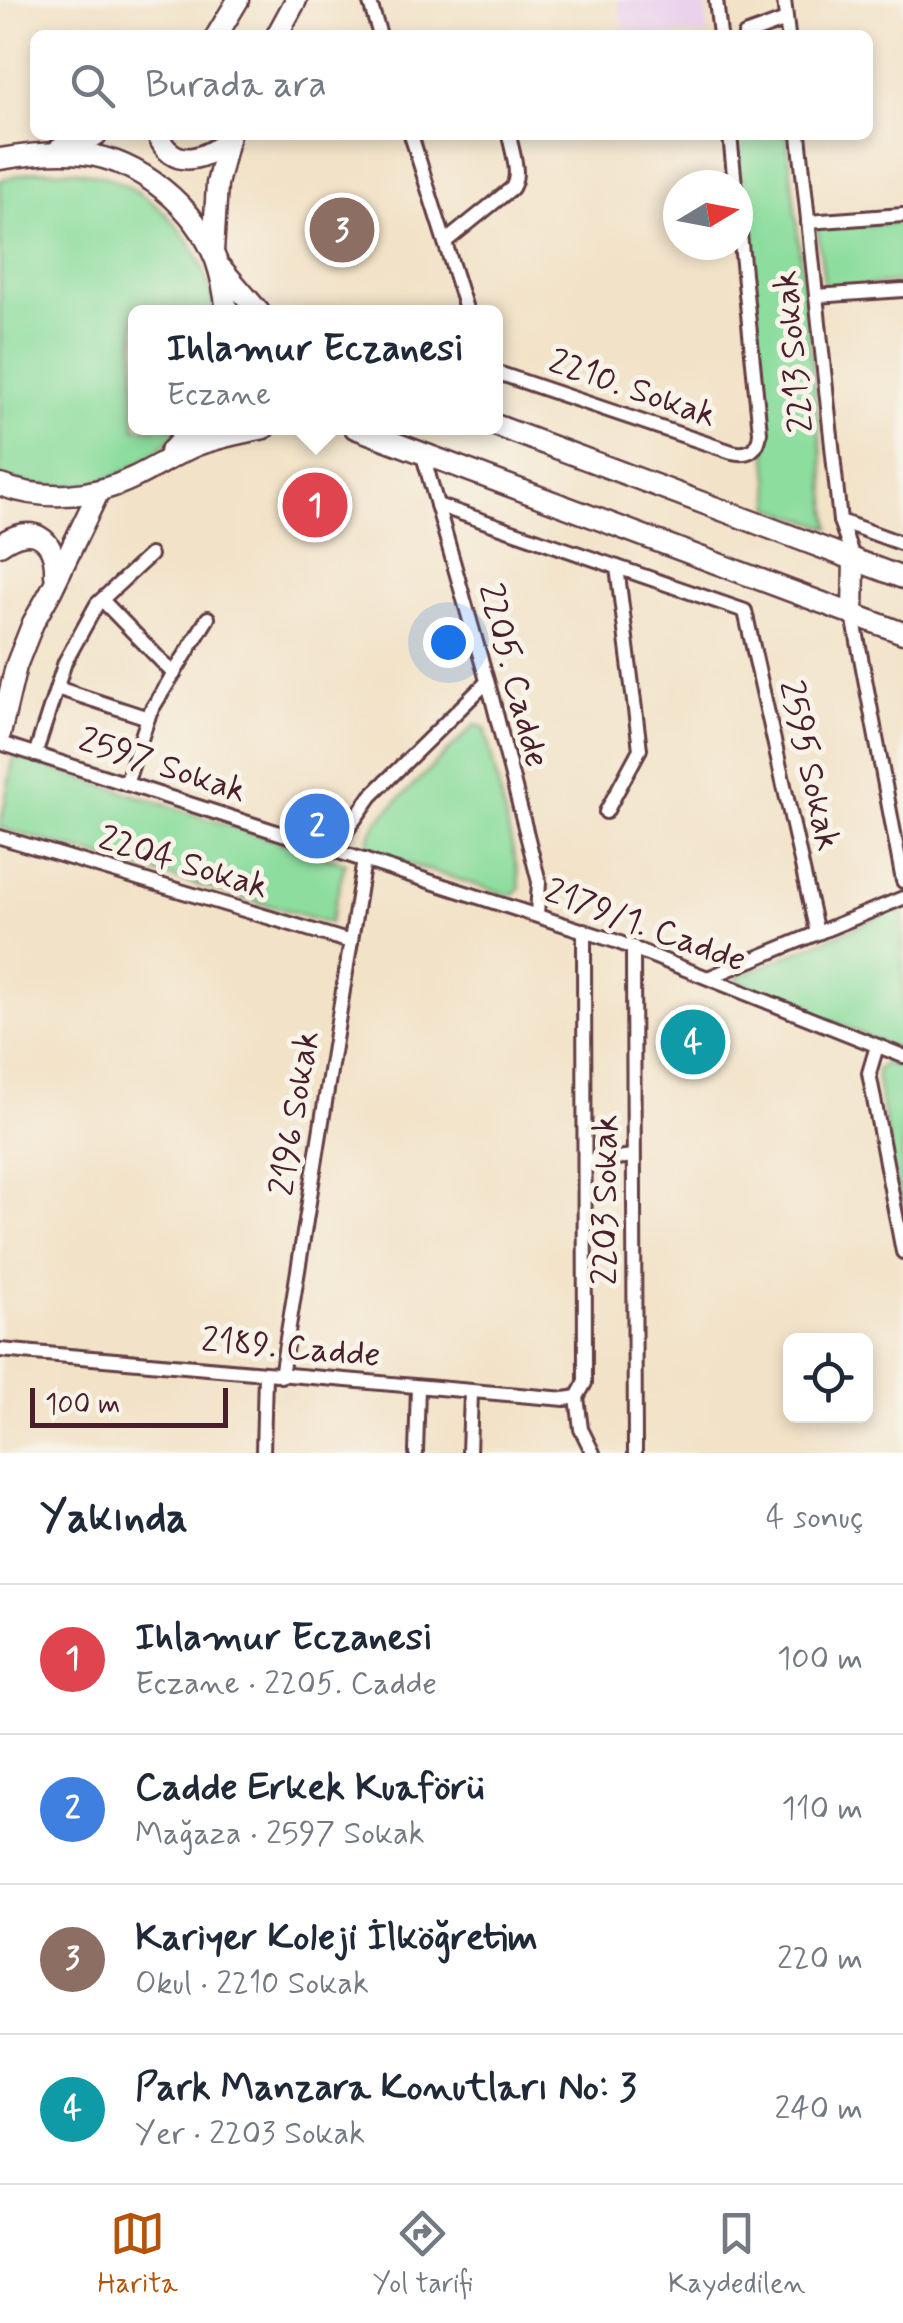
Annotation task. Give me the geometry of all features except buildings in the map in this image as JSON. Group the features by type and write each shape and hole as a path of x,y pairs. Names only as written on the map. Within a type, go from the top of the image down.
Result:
{"main road":[{"path":"220,30 238,0"},
{"path":"280,30 296,0"},
{"path":"0,159 47,152 82,140"},
{"path":"161,140 170,154 184,159 211,153 226,140"},
{"path":"226,305 215,258 217,184 227,140"},
{"path":"47,152 88,154 128,167 163,189 192,218 215,258 253,305"},
{"path":"503,427 903,578"},
{"path":"153,466 187,435"},
{"path":"0,485 18,492 58,496 98,491 197,446 238,435"},
{"path":"375,435 903,634"},
{"path":"0,734 16,666 32,623 98,491"},
{"path":"0,544 19,534 35,534 50,544 56,558 51,591"},
{"path":"853,615 854,560"}],"street":[{"path":"368,0 378,30"},
{"path":"716,0 719,30"},
{"path":"784,0 787,30"},
{"path":"759,30 786,20"},
{"path":"413,140 465,305"},
{"path":"445,242 516,182 509,140"},
{"path":"730,140 734,170"},
{"name":"2213 Sokak","path":"800,140 840,521 854,560"},
{"path":"808,222 903,216"},
{"name":"2210. Sokak","path":"503,375 746,454 760,440 760,432 743,260"},
{"path":"816,296 903,290"},
{"name":"2205. Cadde","path":"422,452 539,882 537,915"},
{"path":"437,505 617,567 640,749 606,812"},
{"path":"840,521 903,544"},
{"path":"35,755 65,662 102,600 150,555"},
{"name":"2595 Sokak","path":"617,567 746,611 817,933"},
{"path":"102,600 174,674"},
{"path":"853,615 903,882"},
{"path":"126,784 148,718 208,618"},
{"path":"338,852 347,830 371,796 487,682"},
{"path":"56,688 148,718"},
{"name":"2597 Sokak","path":"0,743 364,860"},
{"name":"2204 Sokak","path":"0,837 351,942"},
{"name":"2179/1. Cadde","path":"364,860 633,947 903,1056"},
{"name":"2196 Sokak","path":"281,1376 364,860"},
{"path":"710,977 903,898"},
{"name":"2203 Sokak","path":"576,1397 585,1383 584,930"},
{"name":"2203 Sokak","path":"633,947 635,1453"},
{"path":"877,1046 869,1073 903,1252"},
{"path":"584,1162 633,1156"},
{"name":"2189. Cadde","path":"0,1350 564,1400 576,1397"},
{"path":"263,1453 265,1374"},
{"path":"416,1453 418,1387"},
{"path":"469,1453 471,1392"},
{"path":"576,1397 581,1429 592,1453"}],"shaded area":[{"path":"617,0 705,0 708,30 625,30"}],"green space":[{"path":"735,140 788,140 830,528 772,508 747,260 753,260 753,170 738,170"},
{"path":"71,170 104,177 149,200 166,214 193,249 213,305 128,305 128,435 173,435 142,462 121,473 75,486 26,483 0,476 0,180 35,171"},
{"path":"903,223 903,282 825,289 817,228"},
{"path":"475,725 485,728 518,873 520,888 512,896 368,852 368,839 377,821"},
{"path":"14,756 345,863 330,923 0,828"},
{"path":"903,907 903,1052 736,980 737,977"},
{"path":"885,1063 903,1068 903,1221 877,1080 877,1070"}],"place":[{"name":"Kariyer Koleji İlköğretim","path":"342,230"},
{"name":"Ihlamur Eczanesi","path":"315,505"},
{"name":"Cadde Erkek Kuaförü","path":"317,826"},
{"name":"Park Manzara Konutları No: 3","path":"693,1042"}]}
